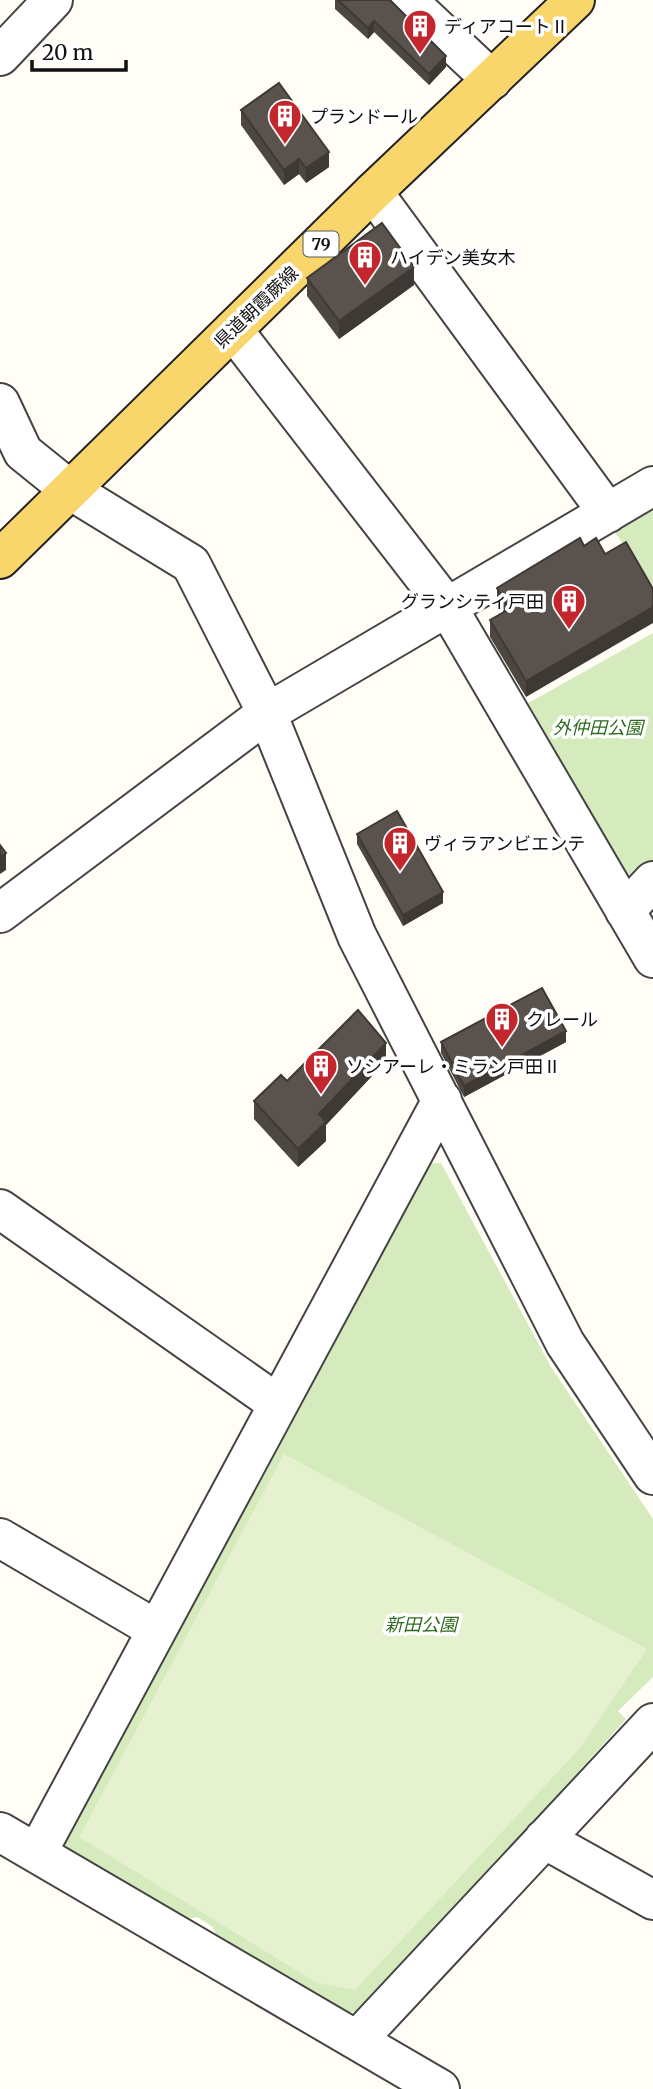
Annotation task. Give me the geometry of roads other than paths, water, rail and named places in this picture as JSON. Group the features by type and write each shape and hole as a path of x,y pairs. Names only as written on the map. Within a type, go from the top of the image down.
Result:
{"main road":[{"name":"県道朝霞蕨線","path":"0,559 373,192 575,0"}],"street":[{"path":"0,56 53,0"},
{"path":"407,0 492,80"},
{"path":"373,192 608,513"},
{"path":"233,330 448,608 653,958"},
{"path":"0,403 23,452 70,490 191,564 267,713 358,936 565,1343 653,1475"},
{"path":"0,913 267,713 653,486"},
{"path":"625,911 653,881"},
{"path":"37,1853 442,1100"},
{"path":"0,1209 278,1404"},
{"path":"0,1538 157,1630"},
{"path":"356,2040 653,1723"},
{"path":"0,1832 440,2089"},
{"path":"544,1839 653,1900"}],"place":[{"name":"ディアコートⅡ","path":"420,56"},
{"name":"プランドール","path":"285,146"},
{"name":"ハイデン美女木","path":"365,287"},
{"name":"グランシティ戸田","path":"569,631"},
{"name":"ヴィラアンビエンテ","path":"400,873"},
{"name":"クレール","path":"502,1049"},
{"name":"ソシアーレ・ミラン戸田Ⅱ","path":"321,1096"}],"park label":[{"name":"外仲田公園","path":"598,727"},
{"name":"新田公園","path":"421,1624"}]}
